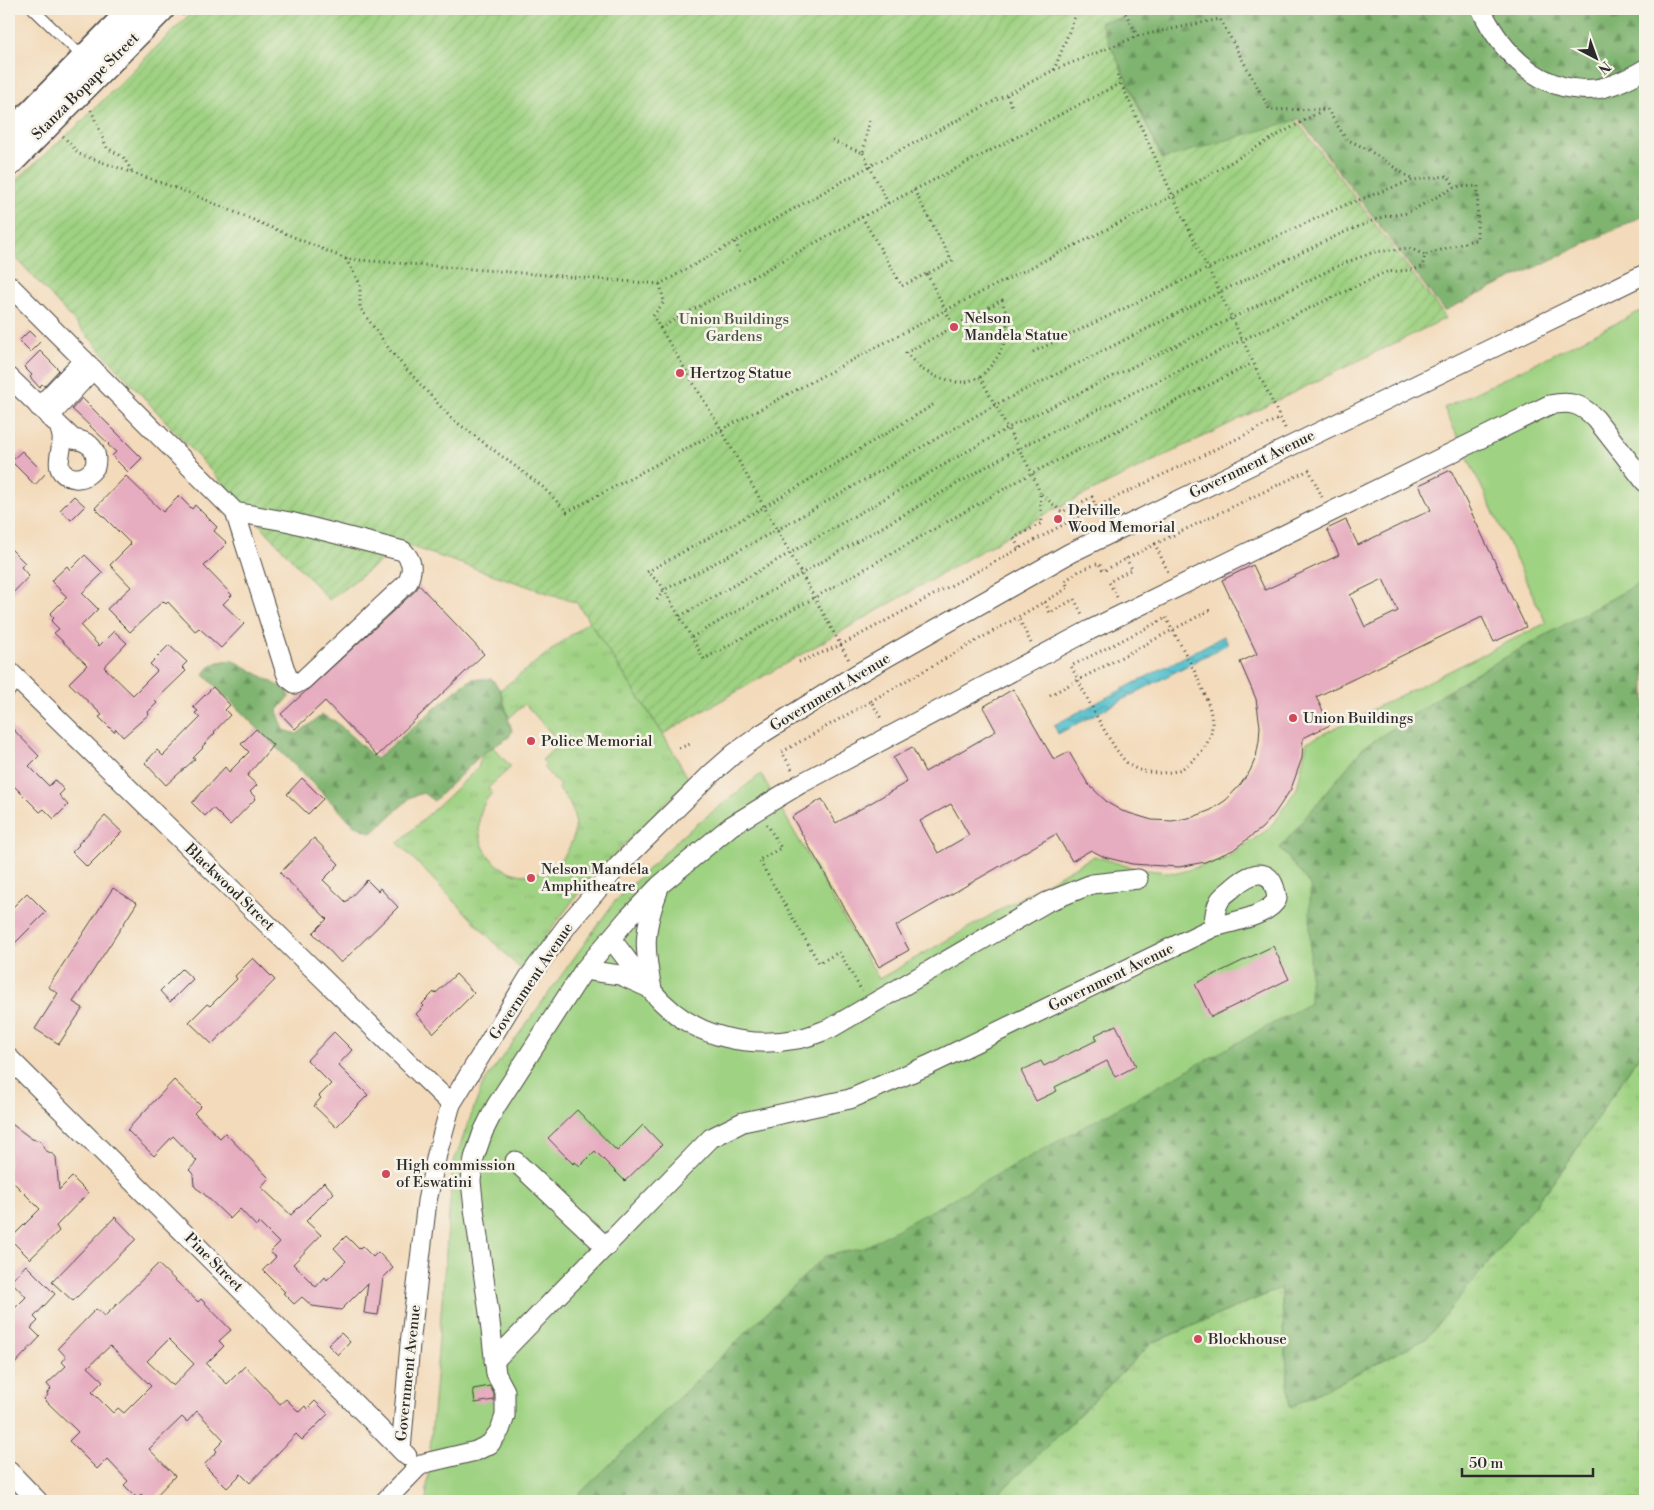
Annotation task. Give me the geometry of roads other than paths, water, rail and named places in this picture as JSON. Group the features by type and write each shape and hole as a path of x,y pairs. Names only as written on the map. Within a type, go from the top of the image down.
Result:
{"main road":[{"name":"Stanza Bopape Street","path":"9,136 132,9"},
{"name":"Stanza Bopape Street","path":"9,163 168,15"}],"street":[{"path":"1481,9 1488,25 1504,46 1536,76 1550,82 1567,88 1581,90 1598,88 1618,82 1645,70"},
{"name":"Government Avenue","path":"401,1450 410,1344 427,1201 437,1154 451,1104 547,951 593,893 711,774 735,753 779,722 857,674 1070,553 1645,274"},
{"path":"9,285 235,512 285,670 288,678 296,684 303,680 408,582 412,571 412,563 403,551 290,522 235,512"},
{"path":"9,377 49,417 89,365"},
{"path":"385,1501 418,1467 434,1460 476,1451 490,1444 500,1430 505,1416 505,1391 496,1374 472,1181 474,1158 483,1132 496,1106 584,970 629,917 660,886 731,826 800,784 1090,630 1548,405 1566,402 1588,411 1645,482"},
{"name":"Blackwood Street","path":"12,681 451,1104"},
{"path":"611,939 663,1003 695,1026 734,1040 764,1042 799,1039 831,1028 1047,902 1092,884 1138,879"},
{"path":"652,990 646,952 646,930 660,886"},
{"name":"Government Avenue","path":"494,1361 711,1138 743,1122 850,1099 929,1065 1214,927"},
{"path":"584,970 620,975 652,990"},
{"name":"Pine Street","path":"9,1058 418,1467"},
{"path":"514,1160 606,1247"},
{"path":"9,1472 38,1501"}],"lane":[{"path":"33,9 84,59"}],"water":[{"path":"1224,636 1228,644 1058,734 1054,725"}],"place":[{"name":"Nelson Mandela Statue","path":"954,327"},
{"name":"Hertzog Statue","path":"680,373"},
{"name":"Delville Wood Memorial","path":"1058,519"},
{"name":"Union Buildings","path":"1293,718"},
{"name":"Police Memorial","path":"531,741"},
{"name":"Nelson Mandela Amphitheatre","path":"531,878"},
{"name":"High commission of Eswatini","path":"386,1174"},
{"name":"Blockhouse","path":"1198,1339"}],"park label":[{"name":"Union Buildings Gardens","path":"734,328"}]}
